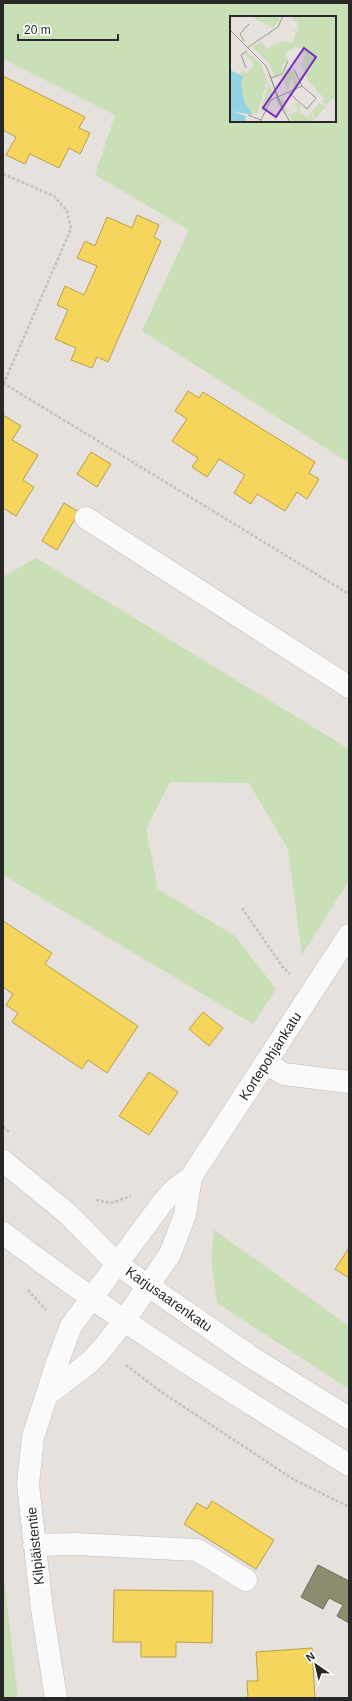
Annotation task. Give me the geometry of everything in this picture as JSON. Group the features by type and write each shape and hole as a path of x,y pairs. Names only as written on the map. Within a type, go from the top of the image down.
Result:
{"street":[{"path":"86,518 349,687"},
{"name":"Kortepohjankatu","path":"118,1264 163,1202 176,1188 191,1177 349,935"},
{"path":"265,1063 284,1074 349,1082"},
{"name":"Karjusaarenkatu","path":"3,1161 68,1214 118,1264 252,1358 349,1418"},
{"name":"Kortepohjankatu","path":"148,1285 170,1254 185,1215 191,1177"},
{"path":"3,1234 92,1298 227,1389 349,1465"},
{"name":"Kilpiäistentie","path":"56,1698 42,1609 28,1484 33,1437 57,1363 71,1326 118,1264"},
{"path":"47,1395 90,1362 103,1348 148,1285"},
{"path":"34,1545 75,1544 198,1550 246,1580"}],"path":[{"path":"3,174 54,196 67,211 71,229 3,383 349,594"},
{"path":"242,908 282,966 311,994"},
{"path":"25,1286 47,1311 71,1326"},
{"path":"103,1348 160,1391 286,1474 349,1507"}],"green space":[{"path":"3,3 349,3 349,463 142,331 189,230 95,175 115,115 3,59"},
{"path":"36,558 349,749 349,880 302,955 288,849 249,783 170,782 146,829 158,889 235,936 276,989 253,1024 3,875 3,577"},
{"path":"214,1230 349,1326 349,1389 217,1303 211,1259"},
{"path":"3,1570 18,1698 3,1698"}],"building: Homes":[{"path":"3,76 85,117 79,128 90,133 80,154 69,148 59,168 30,154 25,164 6,155 16,137 3,130"},
{"path":"137,215 159,225 154,237 161,241 108,362 97,357 92,368 71,360 76,348 55,339 68,310 57,305 65,286 84,295 97,266 77,258 85,241 95,246 107,217 132,228"},
{"path":"188,391 199,398 203,392 315,462 309,473 319,479 307,499 297,492 285,511 257,494 251,504 234,493 245,475 219,459 207,477 192,467 198,458 172,441 187,419 175,411"},
{"path":"3,415 21,426 12,440 38,455 23,480 34,487 16,516 3,508"},
{"path":"91,452 111,464 97,487 77,474"},
{"path":"64,503 79,512 57,550 42,541"},
{"path":"3,921 52,953 45,964 138,1026 107,1073 88,1060 82,1069 12,1022 18,1013 6,1005 13,994 3,987"},
{"path":"203,1012 223,1028 209,1046 189,1029"},
{"path":"149,1072 178,1092 149,1135 119,1116"},
{"path":"349,1248 349,1278 335,1269"},
{"path":"212,1501 274,1540 256,1569 184,1524 197,1503 207,1509"},
{"path":"114,1590 213,1591 212,1643 176,1642 176,1657 141,1657 141,1642 113,1642"},
{"path":"312,1648 315,1698 248,1698 247,1681 258,1681 256,1652"}],"building: Industry":[{"path":"318,1565 349,1581 349,1623 337,1616 343,1605 329,1598 323,1609 301,1597"}]}
